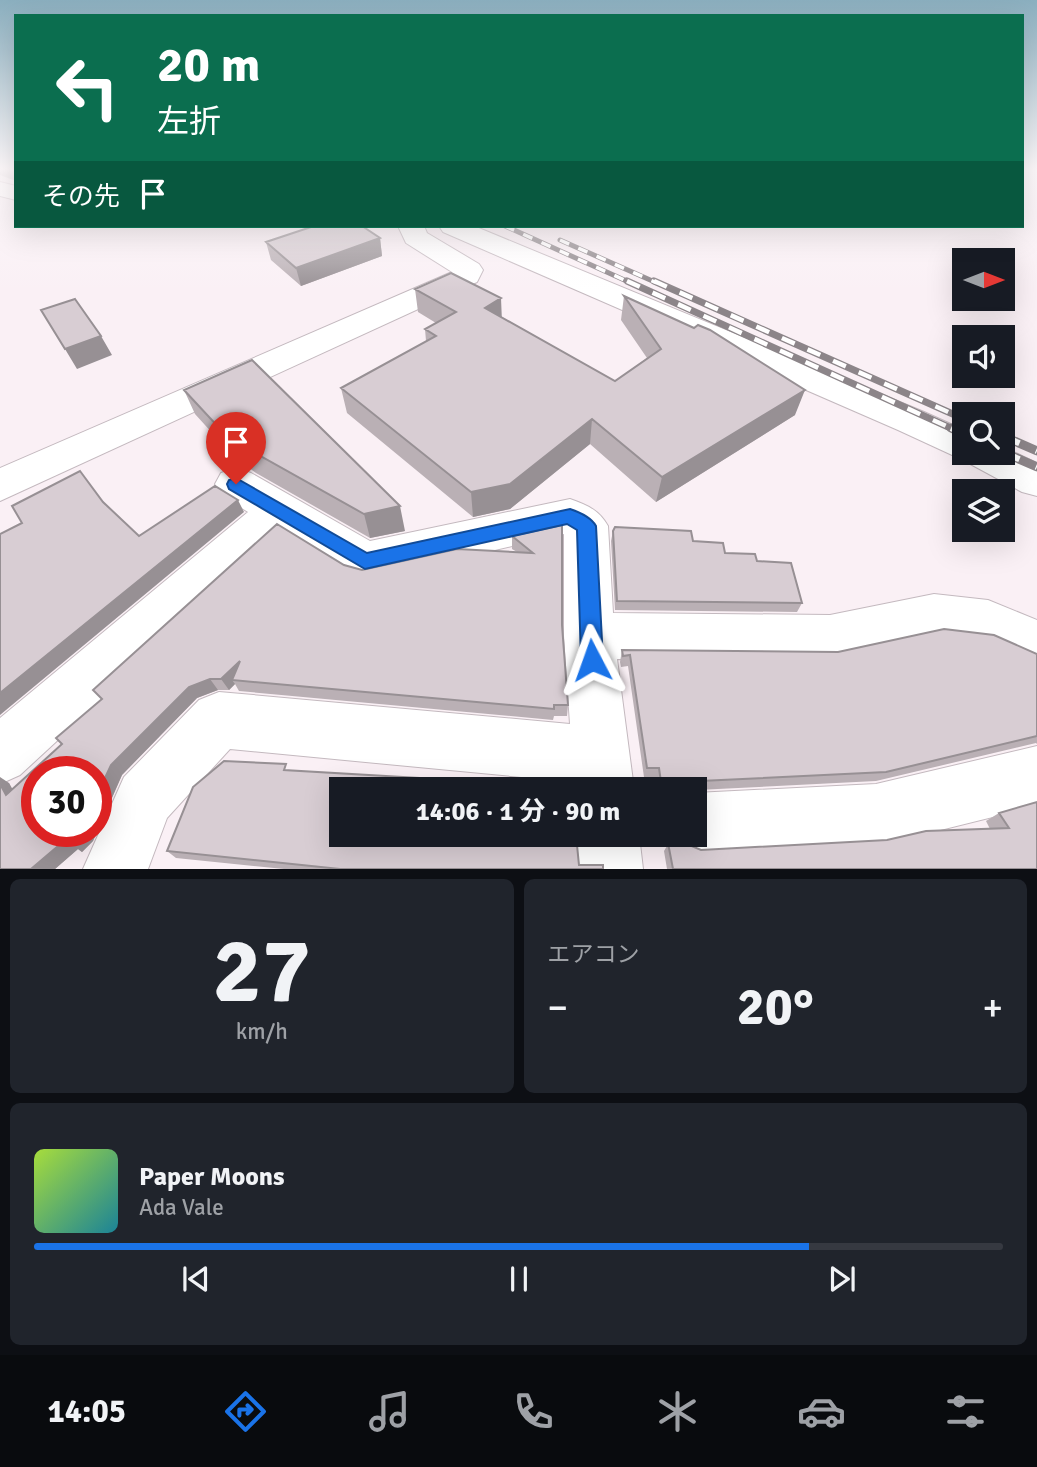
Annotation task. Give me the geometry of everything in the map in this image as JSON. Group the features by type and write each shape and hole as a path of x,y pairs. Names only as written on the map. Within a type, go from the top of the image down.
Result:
{"street":[{"path":"0,485 467,276 469,270 415,237 412,228"},
{"path":"457,228 952,441"},
{"path":"1004,465 1037,481"},
{"path":"115,869 145,798 219,720 603,772 589,636 586,526 570,516 365,561 236,484"},
{"path":"0,755 278,511"},
{"path":"589,636 830,638 934,616 988,622 1037,644"},
{"path":"707,823 876,815 1037,776"},
{"path":"609,847 611,869"}],"building":[{"path":"308,228 365,228 380,238 296,268 266,242"},
{"path":"451,273 501,298 485,308 615,381 661,349 624,296 694,328 698,325 710,330 805,390 662,477 592,419 510,484 471,492 341,388 436,336 425,329 456,312 415,289"},
{"path":"75,299 101,336 65,349 41,310"},
{"path":"252,360 400,506 364,514 246,448 222,431 184,390"},
{"path":"80,471 103,502 139,536 215,486 238,500 0,693 0,534 22,523 12,506"},
{"path":"277,524 344,565 362,570 457,549 533,553 512,536 562,525 562,625 568,705 554,705 554,709 232,680 240,661 221,679 210,679 189,687 112,764 112,756 49,756 62,744 56,738 102,699 93,690"},
{"path":"615,527 691,531 693,541 723,543 725,553 755,554 757,561 791,563 802,603 617,601 613,531"},
{"path":"944,629 994,635 1037,654 1037,736 886,772 707,781 707,777 660,777 659,768 647,768 630,655 623,656 622,650 838,652"},
{"path":"224,761 286,764 284,770 403,777 329,777 329,847 577,847 579,865 603,865 603,869 340,869 167,851 193,787"},
{"path":"21,781 21,847 57,847 31,869 0,869 0,784 6,795"},
{"path":"1037,802 1037,869 673,869 669,847 694,847 701,850 887,840 926,831 1009,828 999,813"}],"railway":[{"path":"509,228 631,283"},
{"path":"560,240 657,283"},
{"path":"627,281 952,429"},
{"path":"654,281 952,414"},
{"path":"1015,441 1037,451"},
{"path":"1015,457 1037,467"}],"route":[{"path":"236,484 365,561 570,516 586,526 592,660"}]}
